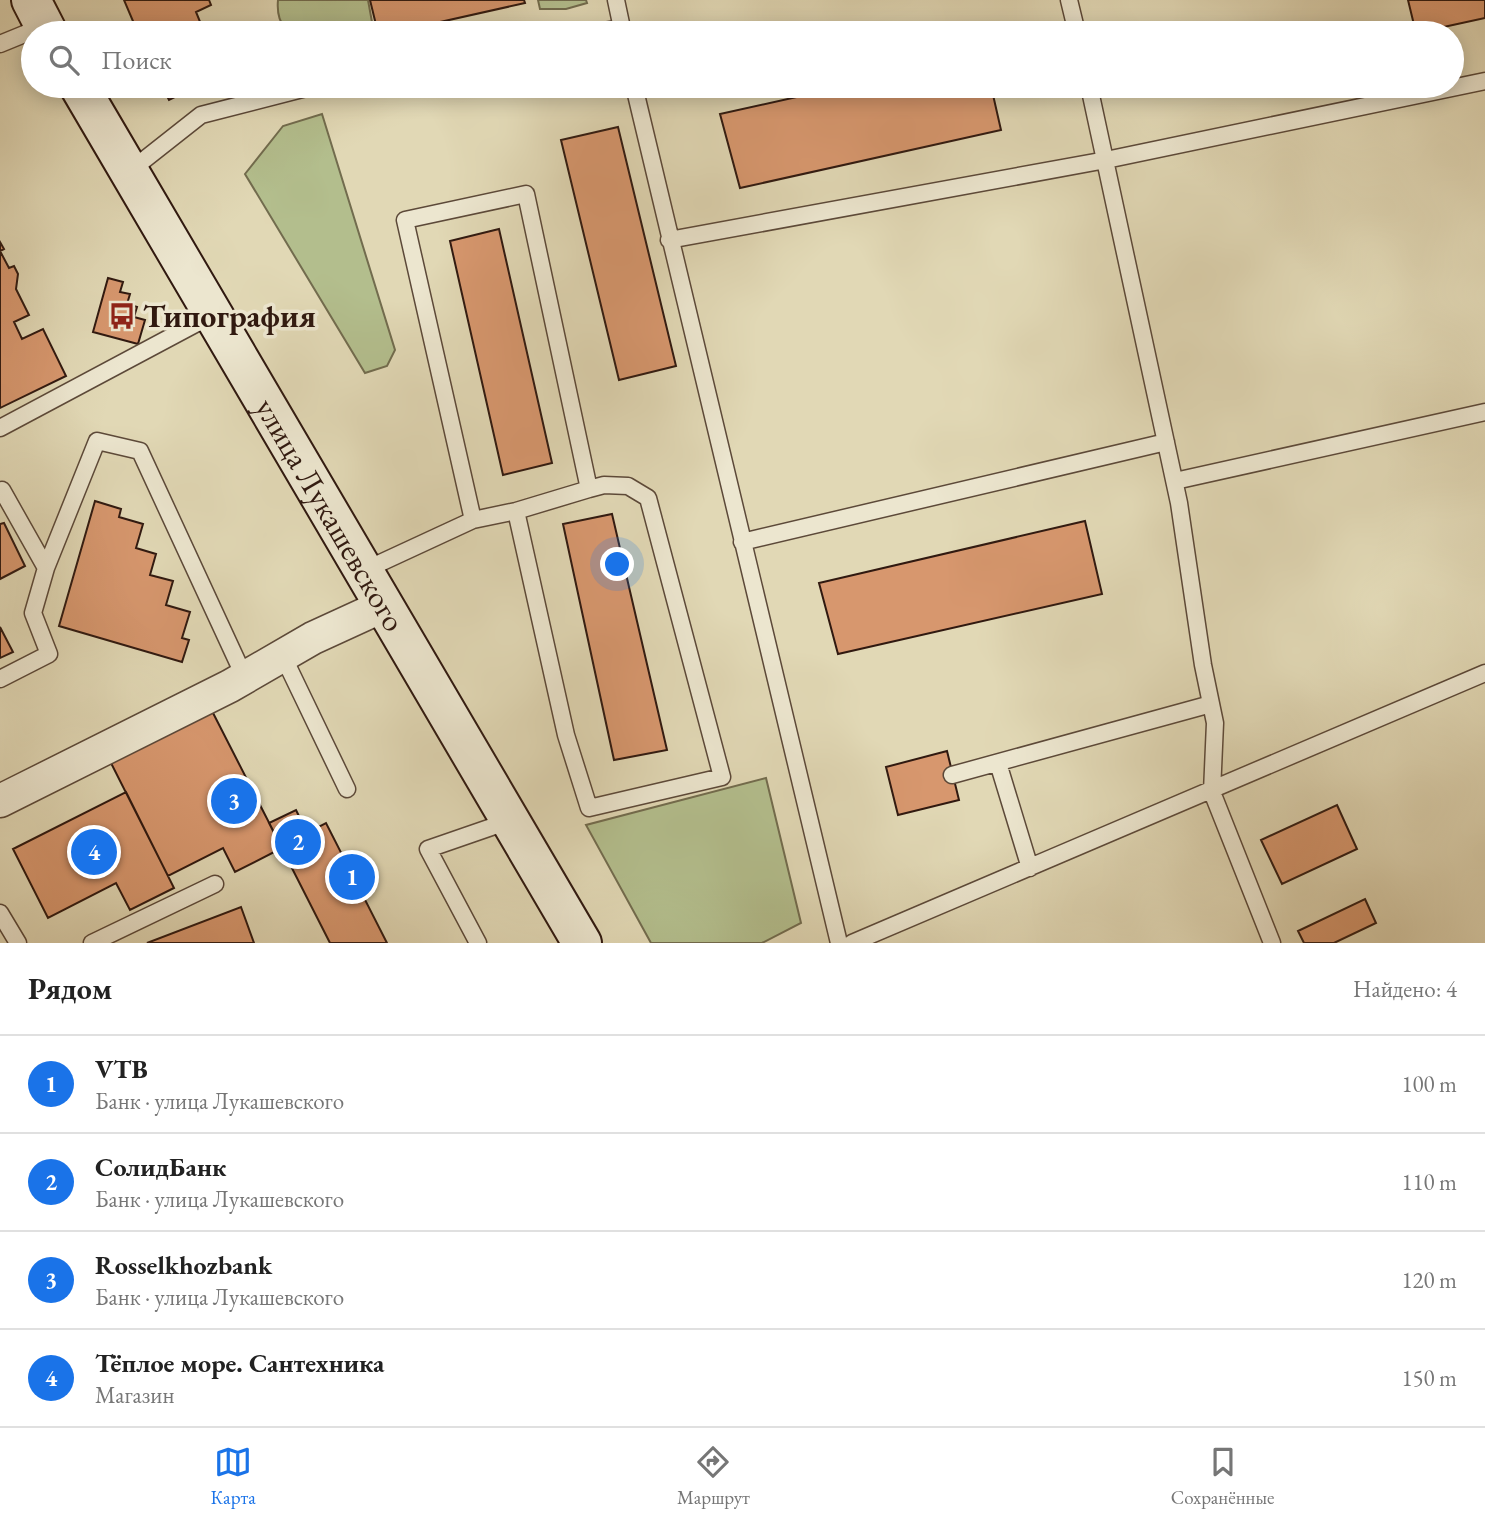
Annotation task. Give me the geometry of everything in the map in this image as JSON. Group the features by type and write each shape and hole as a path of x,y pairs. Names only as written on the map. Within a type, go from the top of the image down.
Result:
{"main road":[{"name":"улица Лукашевского","path":"86,98 214,314 340,535 365,570 582,943"}],"street":[{"path":"0,801 283,656 313,638 385,605"}],"lane":[{"path":"616,0 620,21"},
{"path":"1069,0 1074,21"},
{"path":"0,44 21,29"},
{"path":"1464,85 1485,81"},
{"path":"129,172 201,115 267,98"},
{"path":"637,98 839,943"},
{"path":"1092,98 1175,481 1215,723 1212,792 1272,943"},
{"path":"669,240 1106,160 1403,98"},
{"path":"473,520 405,220 526,194 589,489"},
{"path":"0,428 214,314"},
{"path":"1175,481 1485,412"},
{"path":"0,679 49,654 33,613 46,568 97,441 140,451 244,676"},
{"path":"742,542 1166,442"},
{"path":"365,570 473,520 516,511 604,485 628,486 648,498 722,778 589,808 566,735 516,511"},
{"path":"2,490 46,568"},
{"path":"283,656 347,789"},
{"path":"852,943 1212,792 1485,673"},
{"path":"953,775 1211,704"},
{"path":"998,763 1030,868"},
{"path":"478,943 428,849 509,821"},
{"path":"92,943 215,884"},
{"path":"0,913 18,943"}],"green space":[{"path":"278,0 368,0 372,21 281,21"},
{"path":"538,0 586,0 587,3 566,9 540,9"},
{"path":"322,114 395,350 387,366 365,373 245,174 283,126"},
{"path":"766,778 801,923 762,943 651,943 586,825"}],"building":[{"path":"124,0 209,0 211,5 196,12 200,21 133,21"},
{"path":"370,0 524,0 525,3 445,21 375,21"},
{"path":"1408,0 1485,0 1485,18 1464,23 1413,21"},
{"path":"792,98 994,98 1001,130 740,188 720,114"},
{"path":"618,127 676,366 619,380 561,140"},
{"path":"499,229 552,463 503,475 450,241"},
{"path":"0,251 9,268 14,266 18,274 16,289 29,315 14,322 22,339 43,329 66,376 0,408"},
{"path":"108,278 123,282 120,292 130,294 127,304 137,307 134,317 145,320 138,344 93,332"},
{"path":"95,501 121,509 119,517 143,524 136,548 156,554 150,575 173,581 166,605 190,612 182,638 189,640 182,662 59,626"},
{"path":"612,514 667,750 614,760 563,524"},
{"path":"1085,521 1102,594 838,654 819,583"},
{"path":"4,523 25,566 0,579 0,524"},
{"path":"0,627 13,652 0,658"},
{"path":"211,709 282,848 235,872 223,848 168,876 110,761"},
{"path":"947,751 959,800 898,815 886,767"},
{"path":"126,792 174,888 130,910 116,883 48,918 13,849"},
{"path":"1337,805 1357,849 1282,884 1261,840"},
{"path":"296,810 307,833 326,823 387,943 330,943 269,823"},
{"path":"1365,899 1376,923 1334,943 1304,943 1298,931"},
{"path":"241,907 254,943 147,943"}],"place":[{"name":"Типография","path":"122,316"},
{"name":"Rosselkhozbank","path":"234,801"},
{"name":"СолидБанк","path":"298,842"},
{"name":"Тёплое море. Сантехника","path":"94,852"},
{"name":"VTB","path":"352,877"}]}
